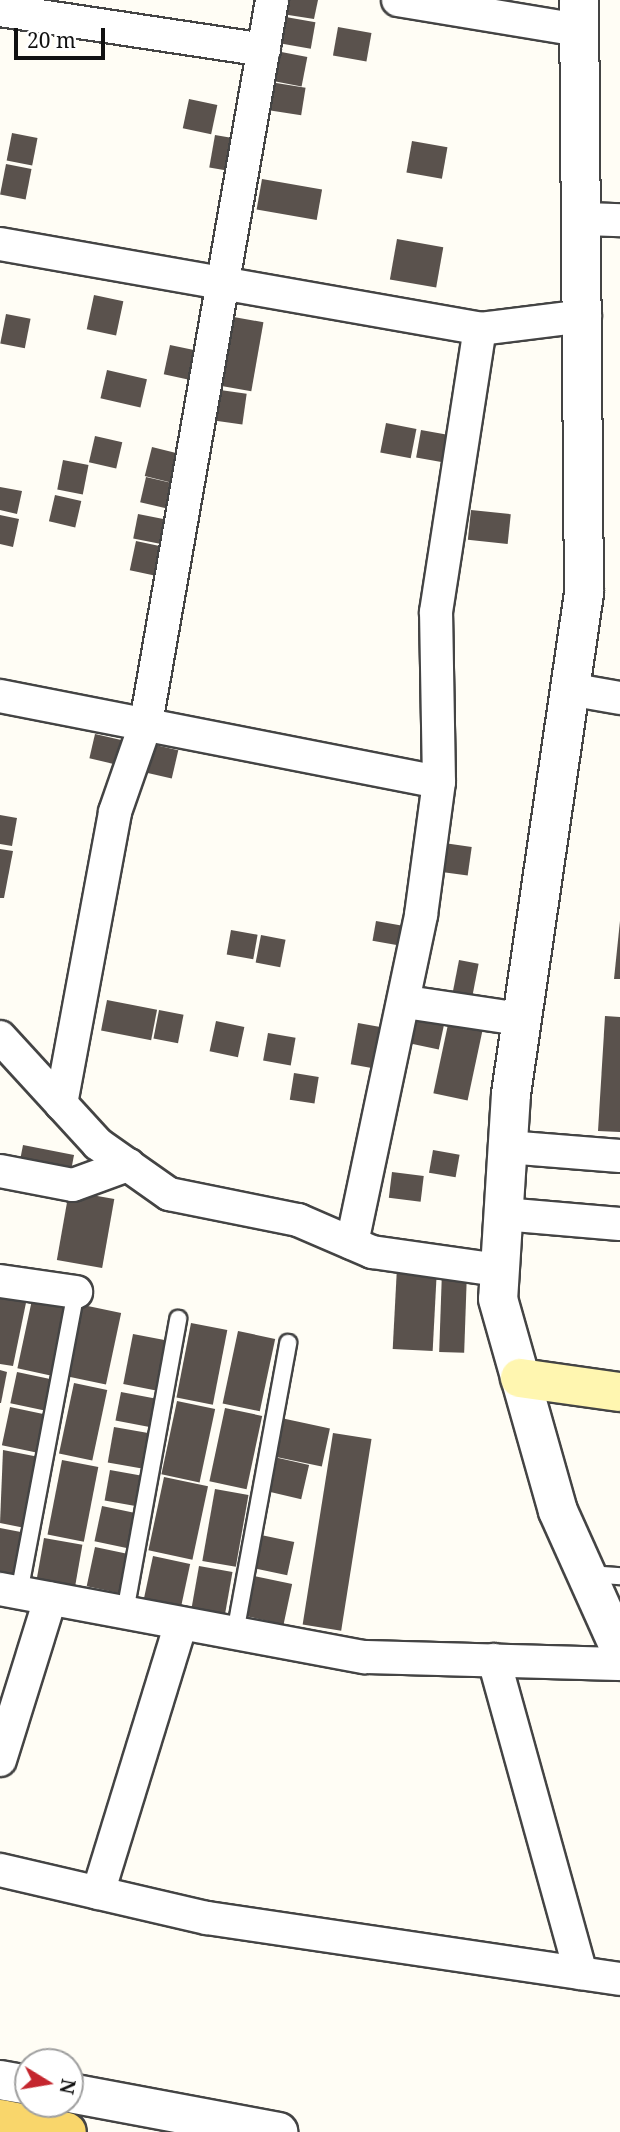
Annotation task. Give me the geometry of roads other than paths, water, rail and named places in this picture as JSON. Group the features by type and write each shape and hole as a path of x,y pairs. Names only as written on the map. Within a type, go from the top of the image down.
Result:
{"main road":[{"path":"520,1378 620,1392"},
{"path":"0,2119 67,2132"}],"street":[{"path":"61,1104 115,813 146,723 272,0"},
{"path":"398,0 580,15 603,220 585,316 584,593 520,1019 507,1147 498,1299 558,1511 603,1575 620,1649"},
{"path":"0,10 264,50"},
{"path":"0,244 480,329 585,316"},
{"path":"352,1243 406,1002 439,782 436,612 480,329"},
{"path":"569,689 620,698"},
{"path":"0,696 439,782"},
{"path":"406,1002 520,1019"},
{"path":"0,1037 61,1104 128,1165 169,1194 298,1220 372,1252 499,1270"},
{"path":"507,1147 620,1156"},
{"path":"0,1171 73,1185 128,1165"},
{"path":"503,1214 620,1224"},
{"path":"0,1281 76,1292"},
{"path":"10,1591 365,1657 620,1664"},
{"path":"0,1760 50,1599"},
{"path":"98,1893 181,1623"},
{"path":"494,1660 581,1973"},
{"path":"0,1870 207,1918 620,1979"},
{"path":"84,2096 278,2132"}],"lane":[{"path":"10,1591 76,1292"},
{"path":"125,1612 178,1319"},
{"path":"235,1633 288,1343"}]}
